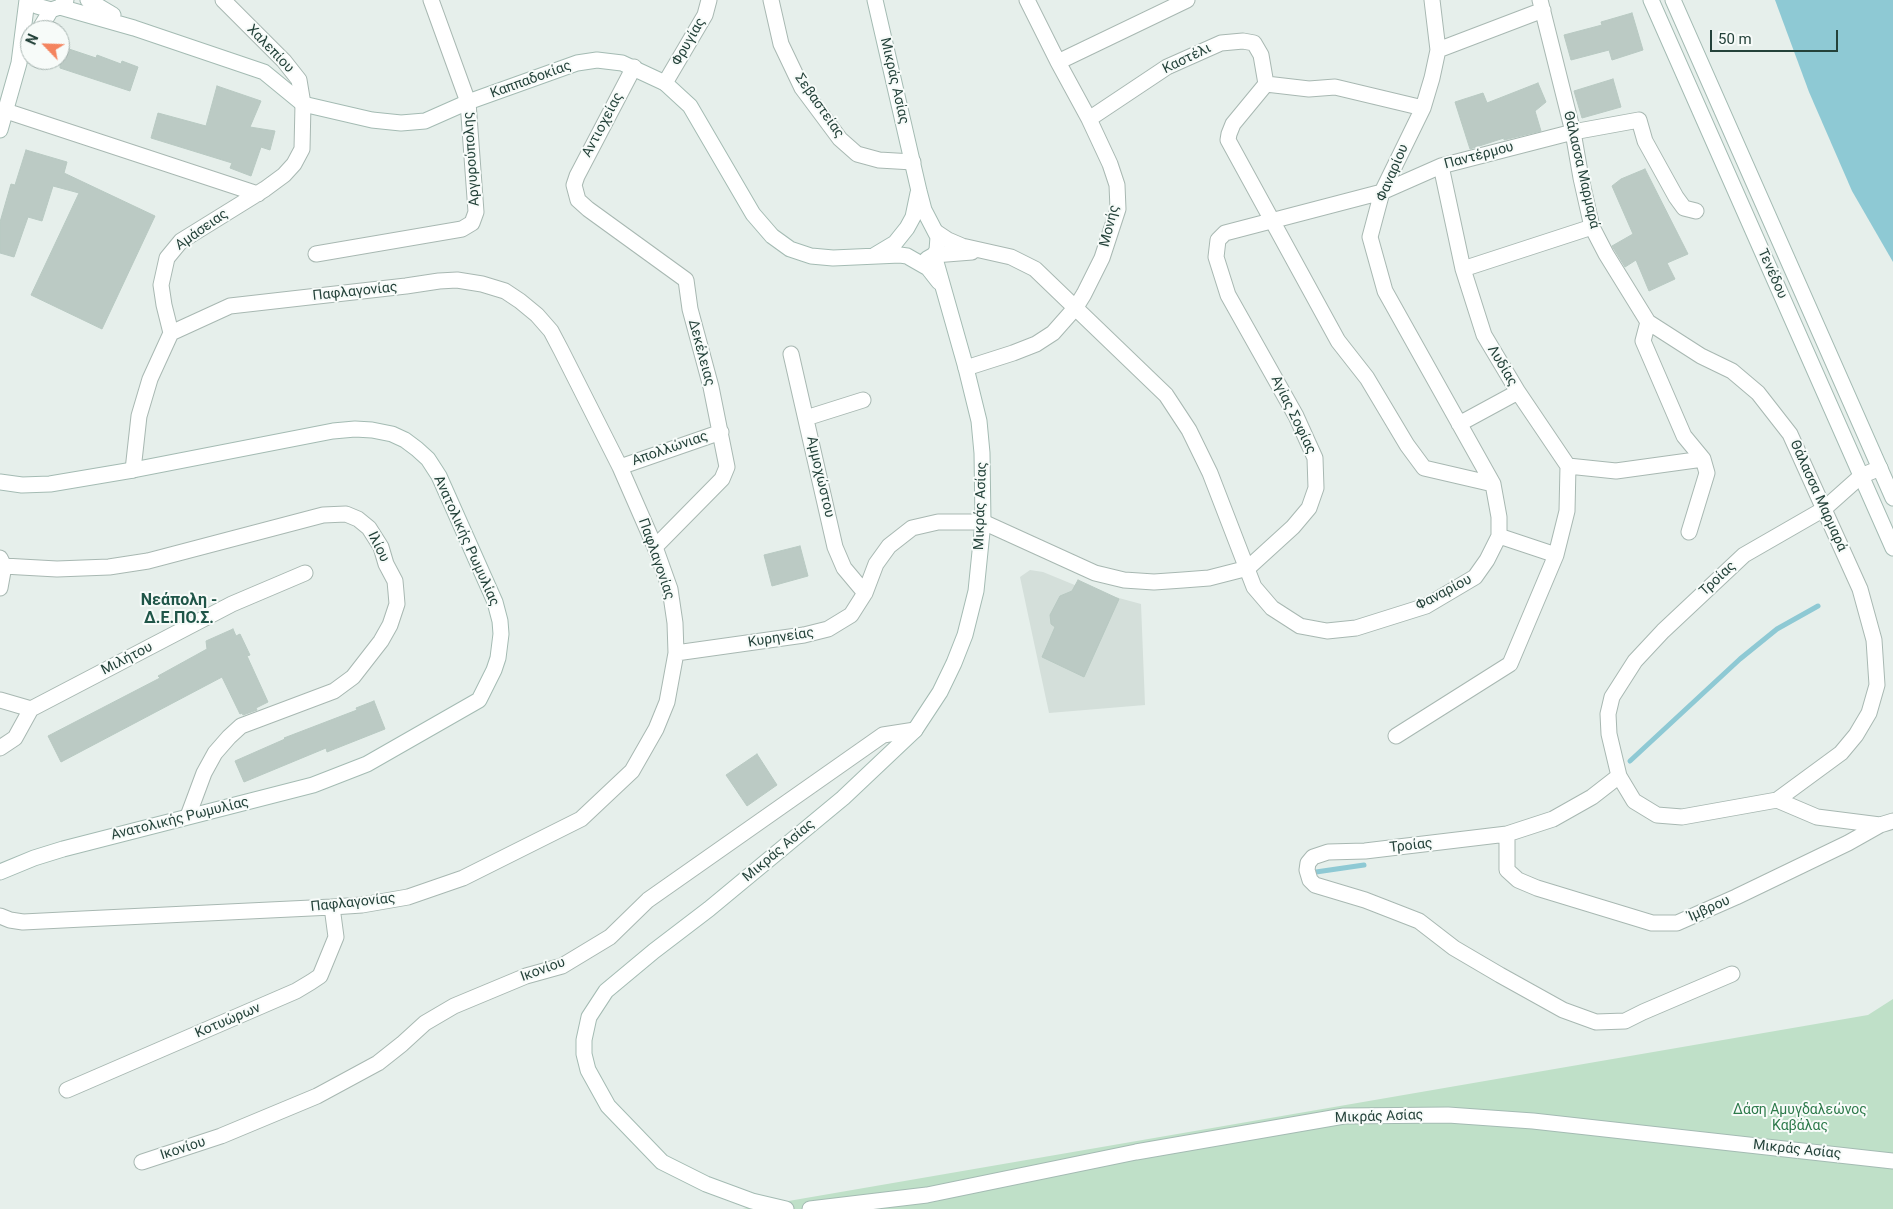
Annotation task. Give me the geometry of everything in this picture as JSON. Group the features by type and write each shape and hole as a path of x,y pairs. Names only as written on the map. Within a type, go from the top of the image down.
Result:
{"street":[{"path":"0,130 19,63 27,0"},
{"path":"32,0 37,6 59,5 134,28"},
{"path":"88,0 134,28"},
{"name":"Χαλεπίου","path":"223,0 284,61 299,80 303,104"},
{"name":"Αργυρούπολης","path":"316,254 462,229 472,224 476,212 468,102 431,0"},
{"name":"Φρυγίας","path":"665,83 705,15 709,0"},
{"name":"Σεβαστείας","path":"771,0 781,44 802,88 840,139 858,154 879,160 913,162"},
{"name":"Μικράς Ασίας","path":"875,0 918,191"},
{"name":"Μονής","path":"966,368 1036,344 1052,333 1076,307 1102,258 1118,209 1117,185 1110,164 1089,119 1027,0"},
{"path":"1058,62 1187,0"},
{"name":"Φαναρίου","path":"983,251 1011,257 1035,269 1166,396 1189,430 1210,473 1254,587 1272,608 1300,626 1327,631 1356,628 1426,606 1476,577 1499,536 1499,517 1493,484 1385,291 1370,237 1382,192 1423,108 1432,78 1438,50 1432,0"},
{"name":"Τενέδου","path":"1652,0 1893,548"},
{"name":"Τενέδου","path":"1673,0 1893,498"},
{"path":"47,20 59,5"},
{"path":"1438,50 1541,5"},
{"name":"Θάλασσα Μαρμαρά","path":"1541,5 1574,132 1581,178 1592,227 1606,254 1648,322 1701,356 1732,371 1758,392 1790,434 1860,589 1874,640 1876,685 1869,713 1856,735 1841,754 1777,800 1682,817 1658,815 1634,800 1620,776"},
{"name":"Καππαδοκίας","path":"134,28 264,72 303,104 372,120 401,123 425,121 468,102 577,63 597,60 622,63 665,83 690,106 753,214 772,236 790,249 811,256 912,259"},
{"name":"Καστέλι","path":"1089,119 1166,67 1221,42 1243,41 1254,43 1261,55 1266,84"},
{"name":"Αντιοχείας","path":"574,185 634,67"},
{"path":"1423,108 1335,87 1309,89 1266,84 1233,124 1228,140 1338,341 1367,378 1407,445 1424,468 1493,484"},
{"name":"Αμάσειας","path":"172,333 164,305 161,285 167,258 181,241 258,194 284,175 294,164 302,149 303,104"},
{"path":"6,111 258,194"},
{"name":"Παντέρμου","path":"1218,240 1226,233 1382,192 1441,166 1574,132 1639,120 1645,141 1676,197 1684,208 1696,211"},
{"name":"Λυδίας","path":"1441,166 1463,269 1484,335 1518,392 1568,466"},
{"name":"Δεκέλειας","path":"574,185 578,200 588,209 686,280 690,309 711,387 727,467 722,479 655,546"},
{"path":"912,259 930,259 939,244 918,191"},
{"path":"918,191 914,211 905,230 901,245 912,259 928,268 946,295"},
{"path":"868,257 887,249 905,230 919,223 934,229 948,240 962,246 983,251"},
{"path":"1463,269 1592,227"},
{"name":"Αγίας Σοφίας","path":"983,522 1094,573 1124,580 1154,582 1201,579 1248,568 1293,527 1309,508 1316,488 1315,458 1296,416 1228,294 1216,257 1218,240"},
{"path":"934,255 983,251"},
{"name":"Μικράς Ασίας","path":"786,1209 752,1201 706,1184 662,1162 608,1106 588,1070 584,1054 584,1040 589,1017 606,990 821,817 915,730 940,692 966,635 976,591 983,522 982,452 979,421 934,255"},
{"name":"Παφλαγονίας","path":"0,916 23,922 332,907 362,905 408,897 463,878 581,819 632,770 656,729 667,702 676,653 675,623 670,589 655,546 620,467 551,331 537,315 505,291 482,284 457,280 230,306 172,333"},
{"path":"1648,322 1643,342 1684,436 1703,459 1708,473 1688,532"},
{"path":"133,470 139,416 150,378 172,333"},
{"name":"Αμμοχώστου","path":"792,354 836,547 844,568 865,593"},
{"path":"1459,424 1518,392"},
{"path":"806,418 863,400"},
{"name":"Ανατολικής Ρωμυλίας","path":"0,482 22,485 50,484 334,431 355,429 392,434 405,440 417,449 428,459 439,476 495,602 500,620 498,658 494,670 478,700 367,764 313,785 188,816 34,858 0,872"},
{"name":"Απολλώνιας","path":"620,467 721,432"},
{"path":"1396,736 1510,664 1556,555 1566,511 1568,466 1616,471 1703,459"},
{"name":"Τροίας","path":"1732,974 1625,1021 1596,1022 1563,1010 1500,975 1454,948 1420,921 1364,900 1315,885 1310,880 1307,870 1308,863 1313,857 1328,852 1365,851 1507,834 1553,819 1592,797 1620,776 1609,734 1608,714 1612,697 1636,661 1663,631 1744,555 1824,509 1861,476 1880,468"},
{"name":"Ιλίου","path":"2,562 57,569 129,564 323,516 346,514 358,519 369,528 381,547 386,564 395,581 397,604 390,625 381,641 353,676 334,691 241,726 215,753 204,773 188,816"},
{"name":"Κυρηνείας","path":"676,653 804,636 828,629 851,615 865,593 876,564 889,546 912,528 938,522 983,522"},
{"path":"1499,536 1556,555"},
{"path":"0,588 2,562"},
{"name":"Μιλήτου","path":"30,709 232,604 305,573"},
{"path":"0,700 30,709 15,738 0,748"},
{"name":"Ικονίου","path":"142,1162 221,1136 317,1096 378,1063 424,1023 454,1006 526,976 562,966 610,937 648,900 883,735 915,730"},
{"name":"Ίμβρου","path":"1777,800 1817,817 1887,823"},
{"name":"Ίμβρου","path":"1507,834 1507,870 1518,880 1537,888 1652,923 1677,923 1848,844 1887,823"},
{"name":"Κοτυώρων","path":"67,1090 296,991 320,976 336,938 332,907"},
{"name":"Μικράς Ασίας","path":"810,1209 927,1195 1136,1152 1344,1116 1448,1115 1533,1121 1893,1160"}],"shaded area":[{"path":"1030,570 1043,572 1082,588 1141,604 1145,705 1049,713 1020,577"}],"green space":[{"name":"Δάση Αμυγδαλεώνος Καβάλας","path":"1893,999 1893,1209 742,1209 1868,1015"}],"water":[{"path":"1775,0 1893,0 1893,262 1852,191 1809,92"}],"building":[{"path":"1632,13 1643,50 1612,60 1609,50 1571,60 1564,35 1602,25 1601,22"},
{"path":"70,49 96,58 97,55 121,64 122,61 138,67 130,91 66,70 70,70"},
{"path":"1613,79 1621,107 1582,118 1574,91"},
{"path":"1538,83 1546,102 1535,111 1541,131 1504,140 1504,138 1470,149 1455,102 1483,93 1487,103"},
{"path":"217,86 261,101 250,127 275,131 270,150 261,147 251,176 230,168 232,163 151,138 158,113 206,126"},
{"path":"26,150 67,162 64,173 155,216 102,329 31,295 79,193 53,186 42,221 28,217 14,257 0,253 0,222 11,184 15,185"},
{"path":"1645,169 1688,254 1667,263 1675,279 1649,291 1636,260 1625,267 1612,246 1633,234 1612,186 1621,179"},
{"path":"800,546 808,576 772,586 764,555"},
{"path":"1078,580 1119,599 1084,677 1042,657 1055,627 1051,624 1050,615 1060,596 1072,591"},
{"path":"233,629 236,636 240,634 250,655 247,656 268,702 256,708 257,710 243,715 242,713 240,714 222,677 61,762 48,736 160,678 158,676 207,649 206,641"},
{"path":"374,701 385,729 327,752 326,748 244,782 235,761 284,738 357,710 356,708"},
{"path":"757,754 777,785 747,806 726,775"}],"waterway":[{"path":"1630,761 1740,659 1777,629 1818,606"},
{"path":"1316,872 1364,865"}],"district":[{"name":"Νεάπολη - Δ.Ε.ΠΟ.Σ.","path":"179,610"}]}
